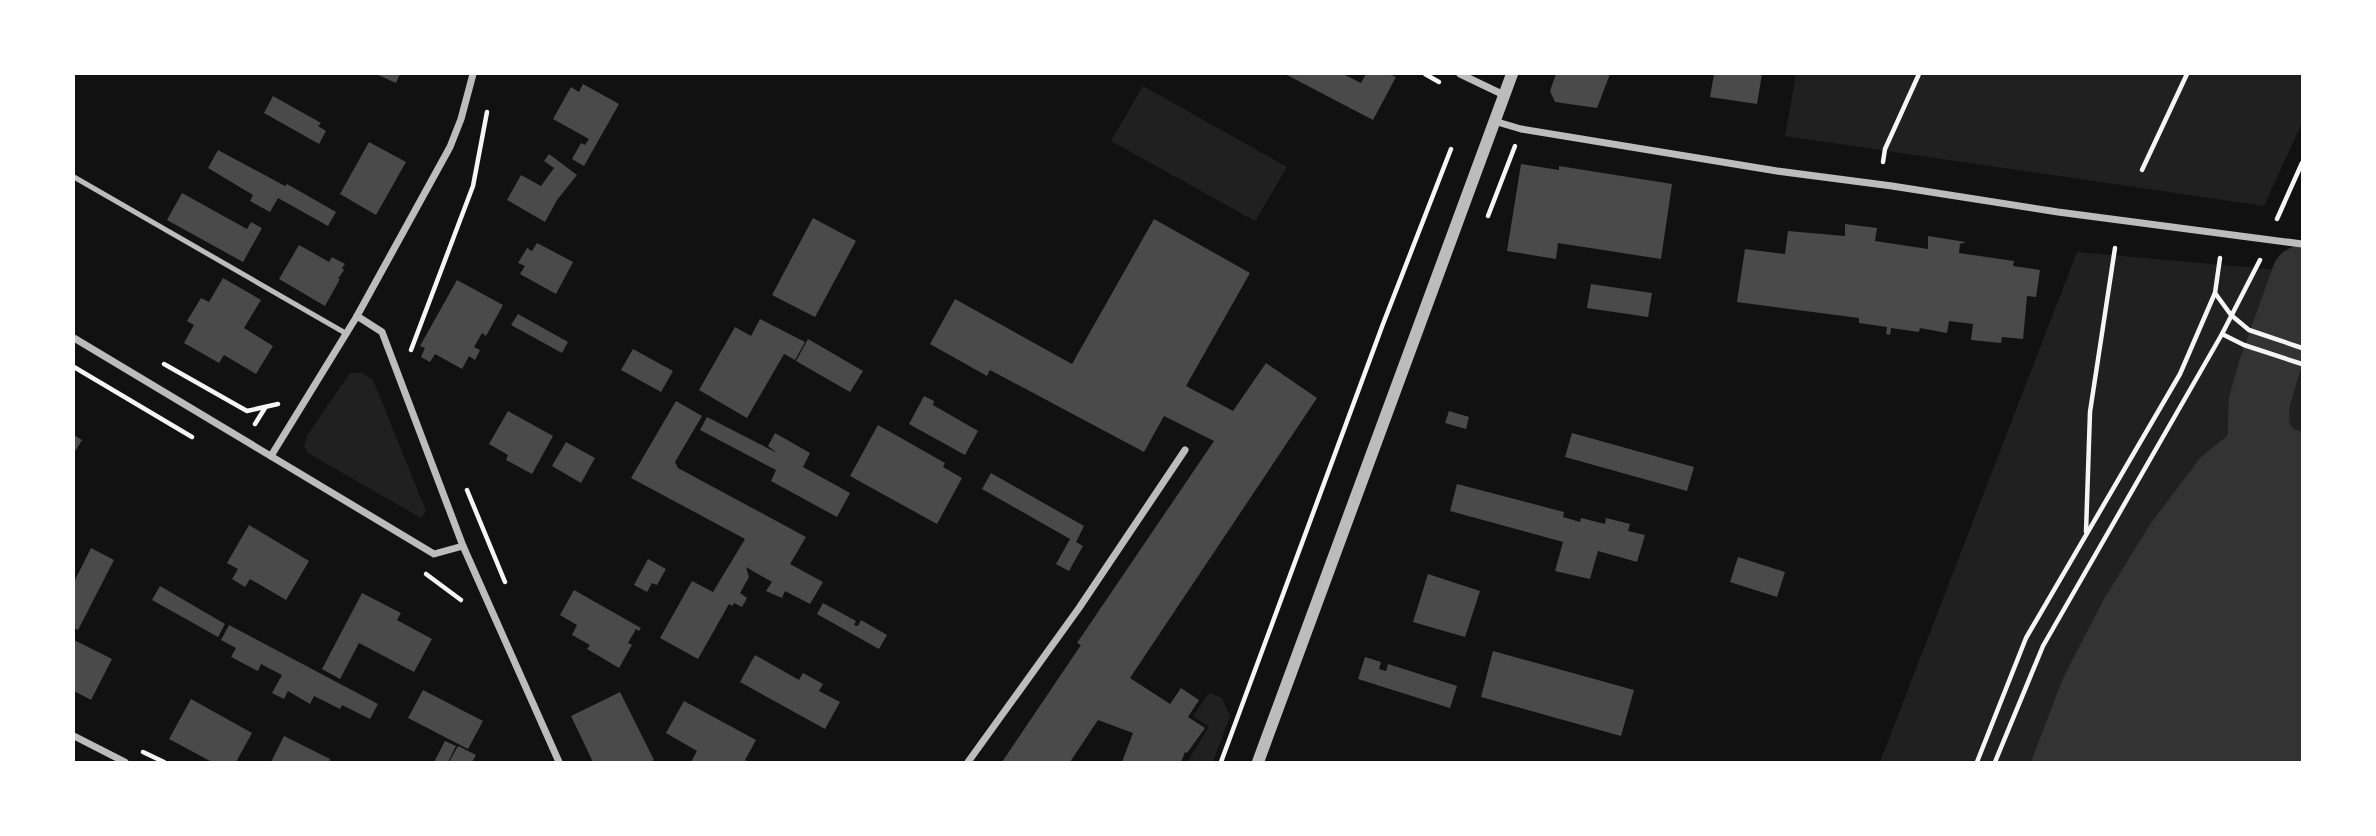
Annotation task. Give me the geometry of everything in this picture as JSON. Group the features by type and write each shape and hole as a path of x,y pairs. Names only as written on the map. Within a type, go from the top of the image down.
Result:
{"street":[{"path":"271,456 347,334 450,147 473,74"},
{"path":"1460,74 1504,95"},
{"path":"1258,762 1512,74"},
{"path":"1494,120 1521,129 1777,171 2302,244"},
{"path":"357,316 382,332 463,546 559,762"},
{"path":"74,338 434,554 463,546"},
{"path":"968,762 1079,608 1185,450"},
{"path":"74,736 125,762"}],"lane":[{"path":"74,177 347,334"}],"path":[{"path":"1883,162 1885,149 1919,74"},
{"path":"2142,170 2187,74"},
{"path":"414,360 410,352 473,186 488,111"},
{"path":"1221,762 1383,324 1451,149"},
{"path":"2278,218 2302,163"},
{"path":"2086,533 2090,411 2115,248"},
{"path":"1977,762 2026,638 2180,374 2215,293 2220,258"},
{"path":"1994,762 2043,646 2222,334 2260,261"},
{"path":"2215,293 2231,315 2249,330 2302,348"},
{"path":"2222,334 2244,345 2302,364"},
{"path":"74,367 201,442"},
{"path":"466,486 507,587"},
{"path":"422,572 460,597 466,610"}],"shaded area":[{"path":"1796,74 2302,74 2302,123 2264,206 1785,136"},
{"path":"1143,86 1287,167 1255,221 1111,141"},
{"path":"2077,252 2302,272 2302,762 1880,762"},
{"path":"350,373 362,373 373,380 426,511 421,518 308,453 304,446 308,434"},
{"path":"2259,403 2288,419 2293,429 2302,432 2302,762 2031,762 2063,678 2104,599 2151,523 2201,457 2226,437 2241,411"},
{"path":"1209,693 1222,698 1230,716 1213,762 1187,762 1209,727 1193,716"}],"building":[{"path":"376,74 400,74 396,83"},
{"path":"1285,74 1343,74 1361,83 1366,74 1389,74 1396,77 1373,120"},
{"path":"1556,74 1610,74 1597,108 1555,102 1550,91"},
{"path":"1714,74 1762,74 1757,104 1710,97"},
{"path":"583,84 619,104 584,166 572,159 581,143 585,145 589,139 553,119 571,87 579,92"},
{"path":"273,96 321,123 318,126 326,131 319,144 264,113"},
{"path":"369,142 406,162 376,215 340,194"},
{"path":"218,150 336,212 328,226 278,198 270,212 250,201 253,195 208,168"},
{"path":"549,154 577,175 557,200 545,222 507,200 521,175 541,186 554,168 544,161"},
{"path":"1521,164 1559,170 1559,166 1672,184 1661,259 1558,243 1556,259 1507,251"},
{"path":"182,193 247,229 251,222 262,228 243,262 167,220"},
{"path":"813,218 856,241 815,317 772,295"},
{"path":"1154,219 1250,273 1186,386 1233,411 1266,363 1317,398 1130,678 1170,704 1181,688 1199,700 1188,717 1205,728 1187,753 1185,752 1181,762 1122,762 1133,733 1098,720 1070,762 1002,762 1081,645 1077,643 1214,441 1164,416 1144,452 990,370 987,376 930,344 955,299 1072,364"},
{"path":"1845,224 1877,228 1875,241 1928,249 1928,236 1966,242 1960,244 1959,253 2014,261 2013,266 2040,270 2036,297 2027,296 2023,339 2002,337 2001,343 1971,340 1973,324 1949,321 1947,333 1920,328 1919,332 1891,328 1890,335 1886,334 1887,327 1859,323 1859,318 1737,302 1745,249 1785,254 1788,231 1845,236"},
{"path":"537,243 573,262 556,294 520,274 525,266 518,263 527,248 532,251"},
{"path":"299,245 329,262 332,257 345,264 325,306 279,279"},
{"path":"223,278 261,300 244,328 273,346 256,374 224,355 219,363 184,343 194,325 187,321 201,298 209,302"},
{"path":"457,280 503,305 486,336 482,333 474,347 480,350 475,360 469,356 462,369 435,354 430,362 421,357 425,348 420,346"},
{"path":"1591,284 1652,293 1648,317 1587,308"},
{"path":"518,314 568,342 562,353 511,325"},
{"path":"760,319 805,342 795,360 784,354 747,418 699,390 735,327 751,336"},
{"path":"808,339 863,371 850,392 796,361"},
{"path":"633,349 673,371 661,392 621,370"},
{"path":"924,396 934,401 933,405 978,431 965,455 909,424"},
{"path":"676,401 702,416 675,462 678,468 806,537 790,564 823,582 810,604 785,591 782,598 766,591 772,582 746,567 749,577 740,593 747,598 742,607 729,604 698,659 660,638 692,581 713,592 745,539 631,478"},
{"path":"508,411 553,436 532,474 506,460 508,455 489,444"},
{"path":"1449,411 1469,417 1466,429 1445,423"},
{"path":"707,417 777,453 768,446 775,433 810,453 803,467 850,493 837,517 771,481 776,470 700,430"},
{"path":"878,425 945,463 943,467 962,478 937,524 850,476"},
{"path":"1572,433 1694,467 1687,491 1565,457"},
{"path":"74,435 82,440 74,453"},
{"path":"566,442 595,458 581,483 552,466"},
{"path":"991,473 1084,526 1076,542 1083,546 1069,571 1056,564 1070,539 982,489"},
{"path":"1457,484 1564,512 1563,517 1580,522 1581,518 1605,524 1606,518 1630,524 1628,531 1645,535 1637,562 1598,551 1590,579 1555,571 1563,542 1450,511"},
{"path":"249,525 309,561 286,600 250,579 245,587 232,579 238,569 227,563"},
{"path":"91,548 114,560 78,630 74,628 74,582"},
{"path":"1738,557 1785,572 1777,597 1730,582"},
{"path":"648,559 666,569 657,585 652,583 647,592 634,585"},
{"path":"1428,574 1480,591 1465,637 1413,622"},
{"path":"160,586 225,624 218,637 152,600"},
{"path":"574,590 641,628 639,631 636,629 628,643 632,645 619,668 587,649 590,645 572,635 577,625 560,615"},
{"path":"362,593 401,613 397,620 432,639 414,672 359,643 340,679 322,669"},
{"path":"823,603 856,621 854,625 858,626 861,620 887,635 879,649 817,614"},
{"path":"229,625 378,704 370,719 342,705 340,709 314,696 310,704 288,691 284,699 272,693 282,675 261,664 258,671 231,657 236,648 221,640"},
{"path":"74,640 112,659 91,700 74,691"},
{"path":"1493,651 1634,690 1621,736 1481,697"},
{"path":"755,655 799,680 803,673 823,684 819,691 840,702 825,729 740,682"},
{"path":"1365,657 1381,662 1379,669 1386,671 1388,664 1457,686 1450,708 1358,679"},
{"path":"423,690 483,721 468,749 408,718"},
{"path":"620,692 654,760 650,762 593,762 571,716"},
{"path":"191,699 252,733 236,762 212,762 169,739"},
{"path":"684,701 756,740 745,760 749,762 691,762 697,751 666,733"},
{"path":"284,736 330,759 329,762 271,762"},
{"path":"445,741 456,746 448,762 434,762"},
{"path":"458,746 476,755 472,762 449,762"}],"waterway":[{"path":"2257,487 2259,403 2302,276"}]}
